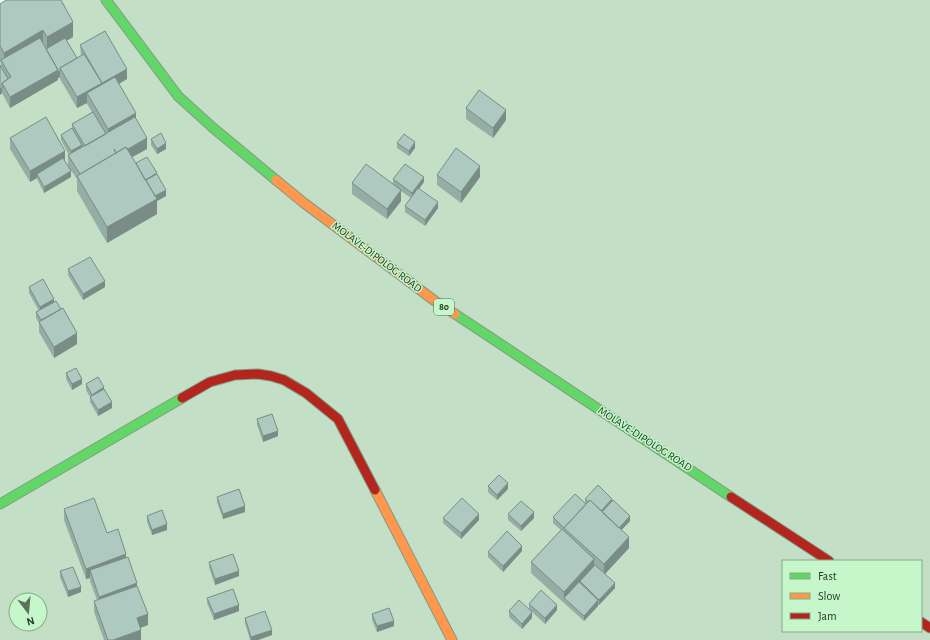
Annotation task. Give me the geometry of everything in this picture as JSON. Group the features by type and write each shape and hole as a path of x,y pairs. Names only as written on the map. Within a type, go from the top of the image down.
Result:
{"main road":[{"name":"MOLAVE-DIPOLOG ROAD","path":"106,0 178,96 212,127 304,203 435,301 827,560"},
{"path":"0,504 210,382 242,374 268,375 286,380 307,393 338,419 452,640"}],"street":[{"path":"0,3 5,0"}],"building":[{"path":"6,0 61,0 73,22 47,37 43,30 4,53 0,46 0,4"},
{"path":"105,31 127,69 102,83 80,45"},
{"path":"40,38 58,70 10,97 2,83 11,77 1,60"},
{"path":"65,38 77,58 60,68 60,71 58,72 46,49"},
{"path":"84,54 102,83 77,97 60,68"},
{"path":"0,65 8,79 2,83 2,88 0,89"},
{"path":"115,77 136,113 108,129 87,93"},
{"path":"479,90 506,110 493,128 466,108"},
{"path":"93,112 106,134 85,146 72,124"},
{"path":"46,117 65,151 30,171 10,138"},
{"path":"135,117 147,138 128,149 126,147 80,174 68,155"},
{"path":"72,128 82,145 71,151 61,135"},
{"path":"161,133 166,143 157,149 151,139"},
{"path":"404,134 415,142 409,151 397,143"},
{"path":"126,147 157,199 107,227 77,176"},
{"path":"456,148 480,166 461,192 437,175"},
{"path":"147,157 157,173 145,180 136,163"},
{"path":"63,158 71,171 44,187 37,174"},
{"path":"366,164 401,190 387,209 352,183"},
{"path":"405,164 424,177 412,193 393,179"},
{"path":"157,174 166,190 155,196 146,180"},
{"path":"418,188 438,202 425,220 405,206"},
{"path":"90,257 105,281 83,294 68,269"},
{"path":"43,279 54,299 40,307 29,287"},
{"path":"56,301 61,309 41,320 36,312"},
{"path":"63,308 77,333 54,347 39,322"},
{"path":"76,368 82,379 72,384 66,373"},
{"path":"98,377 104,387 92,395 86,384"},
{"path":"104,389 112,402 98,410 90,397"},
{"path":"272,414 278,431 263,436 257,419"},
{"path":"499,475 508,483 497,495 488,486"},
{"path":"598,485 612,499 601,511 590,500 589,502 585,499"},
{"path":"239,489 245,506 223,514 217,497"},
{"path":"575,494 586,504 564,528 553,517"},
{"path":"94,498 107,533 118,529 126,554 86,569 64,509"},
{"path":"462,498 479,514 461,533 443,518"},
{"path":"590,500 629,537 604,564 564,528"},
{"path":"613,500 630,516 619,528 602,512"},
{"path":"521,501 534,512 521,526 508,514"},
{"path":"162,510 167,524 152,530 147,516"},
{"path":"562,529 594,559 564,592 531,562"},
{"path":"507,531 522,546 503,566 488,552"},
{"path":"233,554 239,571 215,579 209,562"},
{"path":"128,557 137,583 99,597 90,570"},
{"path":"595,565 615,583 599,600 580,581"},
{"path":"73,567 81,587 68,591 60,571"},
{"path":"579,582 598,600 584,616 564,598"},
{"path":"137,586 148,614 137,618 141,630 113,640 108,640 94,601"},
{"path":"233,589 239,605 214,614 207,598"},
{"path":"541,590 557,605 545,618 529,604"},
{"path":"519,600 532,612 522,624 509,611"},
{"path":"389,608 394,621 377,626 372,614"},
{"path":"265,611 272,630 251,637 245,618"}],"traffic: fast":[{"path":"106,0 178,96 212,127 276,180"},
{"path":"455,314 731,497"},
{"path":"0,504 182,398"}],"traffic: slow":[{"path":"276,180 304,203 435,301 455,314"},
{"path":"375,490 452,640"}],"traffic: jam":[{"path":"182,398 210,382 235,375 258,374 284,380 306,393 338,419 375,490"},
{"path":"731,497 827,560"},
{"path":"922,623 930,628"}]}
